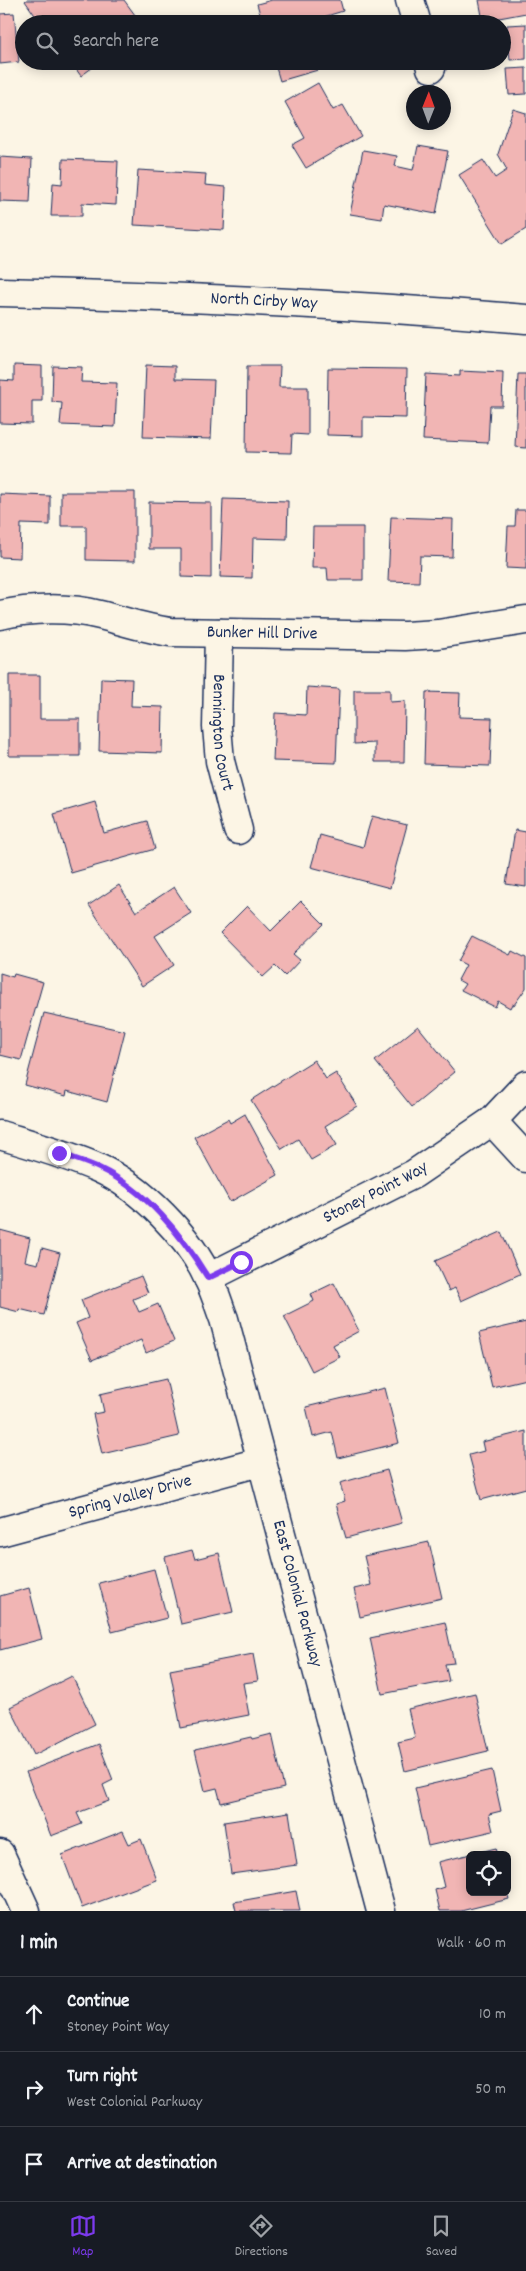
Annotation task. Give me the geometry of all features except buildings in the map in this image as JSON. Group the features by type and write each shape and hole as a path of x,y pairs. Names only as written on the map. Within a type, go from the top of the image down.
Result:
{"street":[{"path":"410,0 414,15"},
{"name":"North Cirby Way","path":"0,292 247,299 526,319"},
{"name":"Bunker Hill Drive","path":"0,615 42,610 69,610 99,614 143,628 171,632 405,636 438,634 526,620"},
{"name":"Bennington Court","path":"219,633 217,727 220,761 238,830"},
{"name":"Stoney Point Way","path":"208,1278 414,1174 492,1121 526,1085"},
{"path":"492,1121 526,1158"},
{"name":"East Colonial Parkway","path":"0,1135 99,1168 131,1187 159,1212 187,1244 208,1278 224,1319 260,1462 381,1911"},
{"name":"Spring Valley Drive","path":"0,1532 260,1462"},
{"path":"0,1854 26,1911"}],"route":[{"path":"59,1153 99,1168 131,1187 159,1212 187,1244 208,1278 241,1262"}]}
